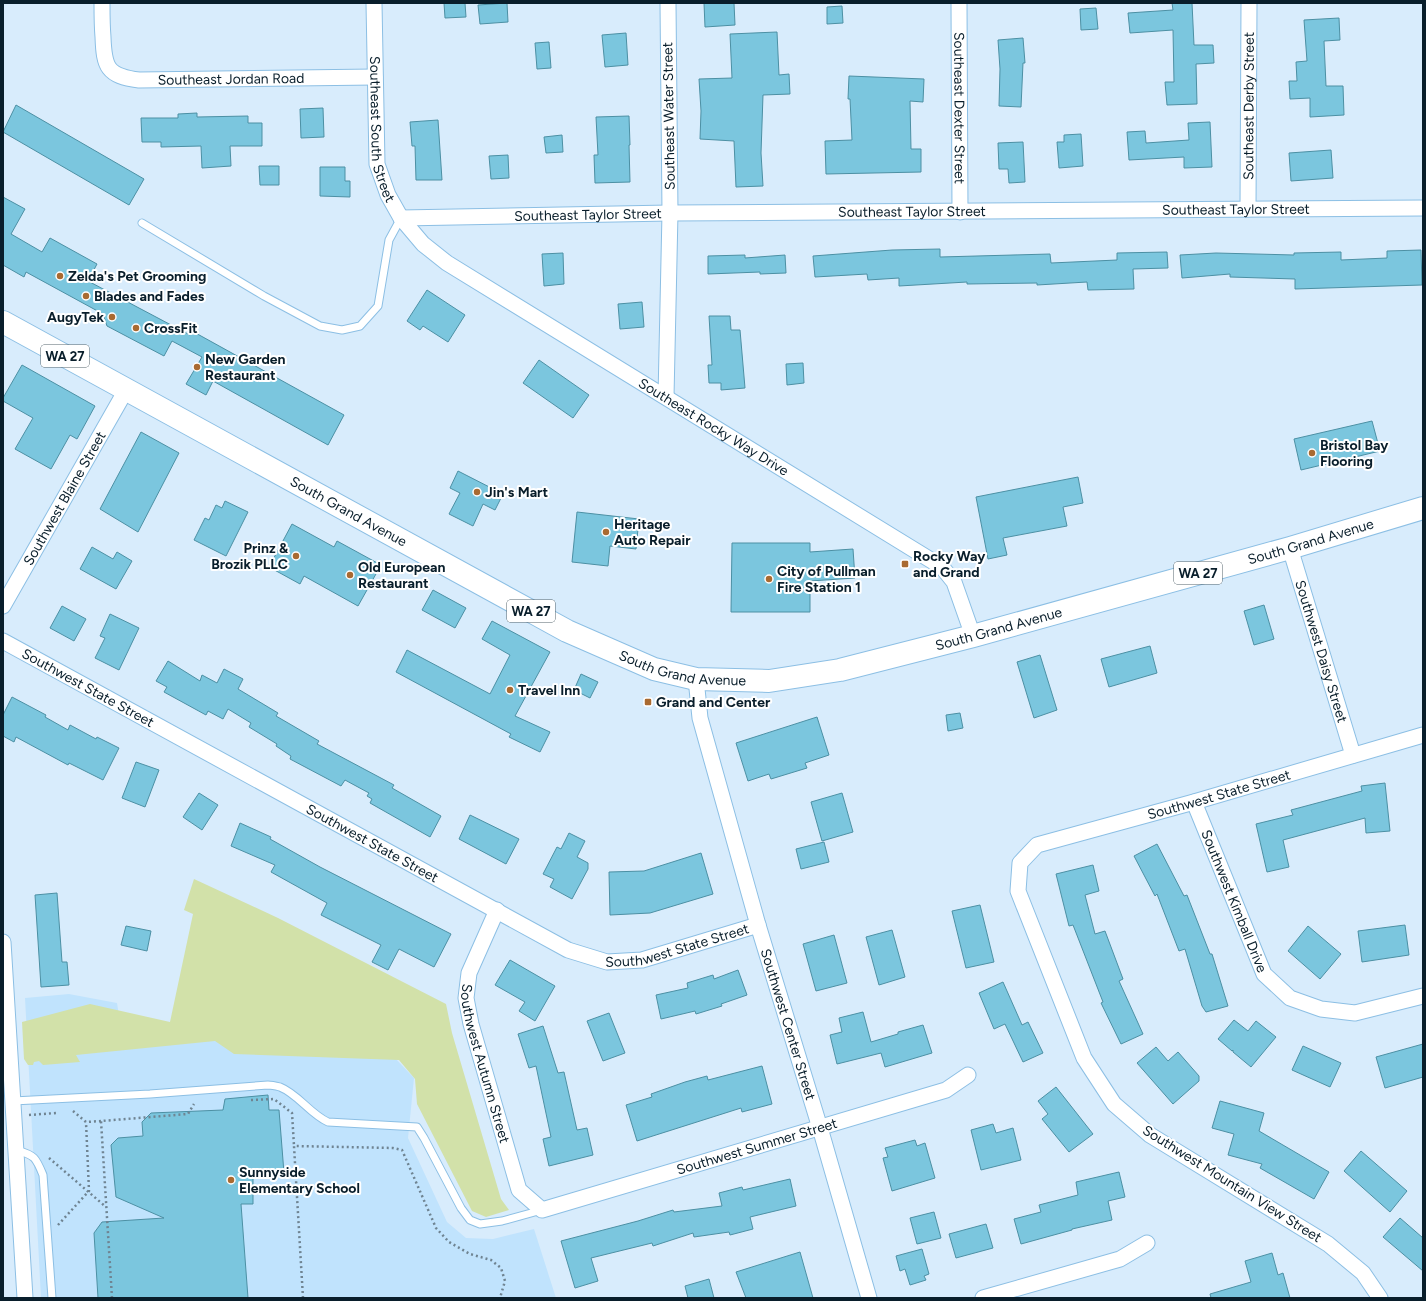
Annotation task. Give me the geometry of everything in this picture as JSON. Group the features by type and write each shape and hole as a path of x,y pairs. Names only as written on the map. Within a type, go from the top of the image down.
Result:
{"main road":[{"name":"South Grand Avenue","path":"3,322 567,631 654,669 696,679 769,680 840,670 973,636 1290,548 1423,508"}],"street":[{"name":"Southeast Jordan Road","path":"102,3 103,51 105,63 113,73 126,78 139,80 375,77"},
{"name":"Southeast South Street","path":"374,3 377,164 388,195 402,218 423,244"},
{"name":"Southeast Water Street","path":"666,397 670,213 668,3"},
{"name":"Southeast Dexter Street","path":"959,3 960,212"},
{"name":"Southeast Derby Street","path":"1248,209 1249,3"},
{"name":"Southeast Taylor Street","path":"402,218 670,213 1423,208"},
{"name":"Southeast Rocky Way Drive","path":"423,244 447,263 942,567 954,582 973,636"},
{"name":"Southwest Blaine Street","path":"3,606 126,390"},
{"name":"Southwest Daisy Street","path":"1290,548 1353,756"},
{"name":"Southwest State Street","path":"3,641 568,950 607,962 642,960 758,925"},
{"name":"Southwest Center Street","path":"696,679 700,718 758,925 820,1128 868,1298"},
{"name":"Southwest State Street","path":"1020,863 1037,845 1194,802 1423,735"},
{"name":"Southwest Kimball Drive","path":"1194,802 1264,974 1290,998 1321,1009 1355,1013 1423,996"},
{"name":"Southwest Mountain View Street","path":"1020,863 1018,891 1084,1058 1114,1104 1150,1135 1328,1244 1363,1273 1380,1298"},
{"name":"Southwest Autumn Street","path":"497,910 469,973 466,998 472,1024 520,1190 542,1210"},
{"path":"3,942 25,1298"},
{"name":"Southwest Summer Street","path":"542,1210 946,1090 968,1075"},
{"path":"983,1298 1120,1259 1147,1244"}],"lane":[{"path":"142,223 257,292 320,326 342,330 360,326 378,306 390,240 402,218"},
{"path":"13,1101 150,1094 268,1085 280,1087 291,1094 320,1119 328,1122 416,1127 424,1138 461,1208 470,1220 480,1224 502,1221 542,1210"},
{"path":"16,1150 29,1154 38,1162 43,1175 52,1298"}],"path":[{"path":"245,1101 274,1099 292,1113 303,1298"},
{"path":"86,1122 188,1114 194,1104 201,1104"},
{"path":"54,1229 89,1191 86,1122 74,1110 67,1111"},
{"path":"24,1115 60,1112"},
{"path":"101,1121 112,1298"},
{"path":"294,1146 393,1148 402,1150 436,1228 449,1242 470,1254 491,1260 501,1268 505,1281 500,1298"},
{"path":"48,1156 89,1191 106,1208"}],"shaded area":[{"name":"Sunnyside Elementary School","path":"69,994 117,1003 123,1041 213,1037 394,1057 414,1078 408,1138 447,1222 466,1238 493,1239 534,1229 556,1298 41,1298 25,998"}],"green space":[{"path":"194,879 278,918 446,1004 452,1033 501,1199 509,1210 486,1217 472,1211 417,1104 415,1079 399,1060 234,1054 215,1041 76,1055 80,1062 43,1065 39,1061 34,1062 33,1065 28,1065 24,1059 22,1022 90,1004 170,1022 193,914 184,910"}],"building":[{"path":"444,3 465,3 466,17 445,18"},
{"path":"507,3 508,22 480,24 478,5"},
{"path":"704,3 734,3 735,25 705,27"},
{"path":"1172,3 1192,3 1194,45 1213,45 1214,63 1196,64 1197,104 1167,105 1165,82 1174,82 1173,30 1130,33 1128,13 1173,10"},
{"path":"842,6 843,23 827,24 827,7"},
{"path":"1096,8 1098,29 1081,30 1080,9"},
{"path":"1339,18 1340,40 1324,41 1326,86 1343,86 1344,115 1310,117 1310,98 1290,99 1289,81 1297,81 1296,62 1307,61 1304,20"},
{"path":"777,32 779,75 789,74 790,94 763,95 761,153 763,186 736,187 734,141 700,139 701,111 699,79 732,78 730,34"},
{"path":"626,33 628,65 605,67 602,35"},
{"path":"1023,38 1025,63 1023,63 1021,107 999,106 1000,69 998,40"},
{"path":"549,42 551,68 537,69 535,43"},
{"path":"849,76 924,79 923,102 910,101 911,149 921,149 921,172 826,174 825,141 852,140 850,99 848,99"},
{"path":"16,105 144,179 129,205 3,132"},
{"path":"323,108 324,137 301,138 300,109"},
{"path":"197,113 197,117 248,116 248,123 262,123 262,146 230,146 231,166 202,168 201,146 161,147 161,142 142,142 141,118 178,118 178,114"},
{"path":"629,116 630,182 595,183 594,155 598,155 596,117"},
{"path":"438,120 442,180 416,180 415,146 412,146 410,122"},
{"path":"1210,122 1212,167 1184,168 1184,157 1129,160 1127,132 1145,131 1146,143 1189,140 1188,123"},
{"path":"1081,134 1083,166 1059,168 1057,142 1064,142 1064,135"},
{"path":"562,135 563,152 546,153 544,137"},
{"path":"1023,142 1025,182 1009,183 1008,169 999,169 998,143"},
{"path":"1331,150 1333,178 1291,181 1289,153"},
{"path":"508,155 509,178 491,179 489,156"},
{"path":"259,166 279,166 279,185 260,185"},
{"path":"320,167 345,167 345,181 350,181 350,197 320,196"},
{"path":"3,197 25,209 11,234 42,252 50,238 97,264 88,281 190,335 192,331 344,415 328,445 213,381 206,395 186,384 202,357 172,341 164,356 107,326 103,314 26,272 24,277 3,265"},
{"path":"940,249 940,257 1050,254 1051,263 1117,260 1117,253 1167,252 1168,268 1133,269 1134,289 1088,290 1087,282 1037,285 1037,283 967,284 967,282 899,286 899,278 868,280 867,274 815,277 813,256 892,250"},
{"path":"1421,250 1422,285 1295,289 1295,279 1230,277 1230,274 1182,278 1180,255 1216,253 1294,255 1294,253 1341,252 1341,260 1387,258 1387,251"},
{"path":"563,253 564,284 544,286 542,254"},
{"path":"745,255 745,258 785,255 786,273 760,274 760,272 708,274 708,256"},
{"path":"427,290 465,315 448,342 423,326 420,330 407,321"},
{"path":"642,302 644,327 620,329 618,304"},
{"path":"709,316 730,316 731,330 740,330 745,388 721,390 721,383 709,383 708,365 712,365"},
{"path":"539,360 589,395 573,418 523,383"},
{"path":"803,363 804,383 787,385 786,364"},
{"path":"22,365 95,406 77,439 70,435 51,469 15,449 33,418 3,401 3,398"},
{"path":"1372,421 1380,451 1301,470 1294,439"},
{"path":"141,432 179,453 138,532 100,509"},
{"path":"458,471 503,494 495,510 483,504 473,526 449,514 460,493 450,488"},
{"path":"1078,477 1083,503 1063,507 1067,526 1003,538 1007,555 988,559 976,497"},
{"path":"225,501 248,512 226,556 194,540 205,518 209,520 216,505 222,508"},
{"name":"Heritage Auto Repair","path":"577,512 639,519 636,549 610,546 608,566 572,562"},
{"path":"292,524 334,547 337,541 381,565 358,606 304,576 300,584 269,567"},
{"path":"732,543 810,543 810,552 853,549 855,578 810,581 810,612 731,612"},
{"path":"92,547 113,559 117,552 132,561 116,589 80,569"},
{"path":"433,590 466,608 455,628 422,610"},
{"path":"1264,605 1274,639 1254,645 1244,611"},
{"path":"62,606 86,619 74,641 50,628"},
{"path":"110,614 139,628 119,670 95,658 105,638 100,636"},
{"path":"492,621 550,652 515,716 550,732 540,752 509,737 511,734 396,672 407,650 490,694 510,655 482,639"},
{"path":"1150,646 1157,673 1109,687 1101,659"},
{"path":"1040,655 1057,710 1034,718 1017,662"},
{"path":"168,661 200,681 202,675 217,683 224,669 243,679 238,689 278,713 276,716 319,741 317,744 394,785 392,788 441,816 430,837 370,803 372,799 367,796 369,793 345,780 341,786 290,759 291,756 276,746 277,744 249,727 251,723 228,709 223,719 208,711 206,715 164,692 167,687 156,681"},
{"path":"581,674 598,682 590,698 574,690"},
{"path":"12,697 46,715 45,717 68,730 70,725 96,739 97,737 119,748 103,780 69,763 68,765 16,737 14,742 3,736 3,715"},
{"path":"960,713 963,728 948,731 946,715"},
{"path":"817,717 829,755 805,763 807,768 771,779 769,774 748,781 736,743"},
{"path":"136,762 159,770 145,807 122,798"},
{"path":"1385,783 1390,831 1366,833 1365,818 1283,840 1289,867 1267,872 1256,824 1293,815 1291,810 1362,791 1361,786"},
{"path":"199,793 218,805 202,830 183,817"},
{"path":"842,793 853,832 822,841 811,802"},
{"path":"470,815 519,839 506,864 459,839"},
{"path":"240,823 271,837 270,839 320,867 451,934 434,967 399,949 388,970 372,962 381,945 321,915 327,903 271,872 275,865 231,846"},
{"path":"569,833 585,841 577,857 588,863 588,869 572,899 550,887 554,879 543,874 557,847 561,849"},
{"path":"824,842 829,862 801,869 796,849"},
{"path":"1157,844 1184,896 1187,895 1210,954 1212,954 1228,1006 1206,1012 1202,1006 1185,949 1179,951 1157,894 1155,896 1134,856"},
{"path":"701,853 713,894 650,913 610,915 609,872 644,871"},
{"path":"1093,865 1099,891 1085,895 1095,934 1105,931 1123,979 1119,981 1143,1034 1121,1044 1101,1003 1103,1002 1073,925 1069,926 1056,874"},
{"path":"57,893 62,962 67,962 69,985 41,987 35,895"},
{"path":"980,905 994,962 966,968 952,911"},
{"path":"1405,925 1409,955 1362,962 1358,931"},
{"path":"126,926 151,931 147,951 121,945"},
{"path":"1308,926 1341,954 1320,979 1288,951"},
{"path":"892,930 905,977 879,985 866,937"},
{"path":"834,935 847,983 816,991 803,944"},
{"path":"510,960 555,986 535,1021 519,1011 525,1002 495,985"},
{"path":"738,970 747,995 721,1004 722,1006 696,1014 695,1011 661,1019 656,995 688,988 687,983 713,975 714,979"},
{"path":"1003,982 1022,1025 1028,1022 1043,1053 1023,1062 1005,1024 994,1029 979,993"},
{"path":"863,1012 871,1042 923,1025 932,1053 885,1067 881,1053 837,1064 830,1035 842,1032 839,1018"},
{"path":"609,1013 625,1053 603,1061 587,1021"},
{"path":"1234,1020 1248,1031 1256,1021 1276,1037 1251,1067 1233,1052 1233,1050 1232,1051 1218,1039"},
{"path":"543,1026 558,1073 564,1072 577,1130 587,1128 593,1155 549,1166 543,1139 551,1137 536,1066 529,1068 518,1034"},
{"path":"1423,1044 1423,1077 1385,1088 1376,1057"},
{"path":"1303,1046 1341,1063 1330,1087 1292,1070"},
{"path":"1156,1047 1168,1061 1178,1052 1199,1076 1199,1081 1173,1104 1137,1063"},
{"path":"762,1066 772,1104 742,1112 741,1108 637,1141 626,1105 652,1097 651,1094 685,1082 707,1076 708,1080"},
{"path":"1056,1087 1093,1134 1069,1152 1042,1119 1048,1114 1038,1101"},
{"path":"268,1095 269,1110 279,1110 284,1173 253,1174 253,1204 241,1204 248,1298 98,1298 94,1233 102,1222 164,1218 116,1197 111,1145 118,1138 143,1136 142,1122 151,1113 223,1110 225,1099"},
{"path":"1220,1101 1264,1113 1259,1131 1329,1172 1314,1199 1260,1168 1262,1164 1228,1155 1234,1134 1212,1128"},
{"path":"993,1124 996,1133 1013,1128 1021,1160 981,1170 971,1130"},
{"path":"915,1140 917,1146 925,1143 935,1178 892,1191 883,1158 888,1157 885,1148"},
{"path":"1361,1151 1407,1191 1390,1212 1344,1171"},
{"path":"1119,1172 1125,1197 1108,1201 1112,1220 1072,1229 1021,1244 1014,1219 1041,1212 1039,1205 1078,1195 1076,1182"},
{"path":"790,1179 796,1206 750,1217 753,1229 730,1235 729,1232 694,1237 693,1233 653,1246 652,1243 591,1258 598,1281 575,1288 561,1241 638,1221 673,1210 674,1212 722,1206 719,1193 742,1187 743,1190"},
{"path":"934,1212 941,1238 917,1244 910,1218"},
{"path":"1400,1218 1423,1238 1423,1271 1383,1237"},
{"path":"986,1224 993,1248 956,1258 949,1234"},
{"path":"922,1249 929,1274 924,1276 926,1280 910,1285 905,1269 900,1271 896,1256"},
{"path":"800,1252 813,1298 746,1298 736,1272"},
{"path":"1272,1253 1278,1275 1283,1273 1290,1298 1211,1298 1210,1294 1251,1282 1245,1261"},
{"path":"709,1279 714,1298 688,1298 685,1286"}],"place":[{"name":"Zelda's Pet Grooming","path":"60,276"},
{"name":"Blades and Fades","path":"86,296"},
{"name":"AugyTek","path":"112,317"},
{"name":"CrossFit","path":"136,328"},
{"name":"New Garden Restaurant","path":"197,367"},
{"name":"Bristol Bay Flooring","path":"1312,453"},
{"name":"Jin's Mart","path":"477,492"},
{"name":"Heritage Auto Repair","path":"606,532"},
{"name":"Prinz & Brozik PLLC","path":"296,556"},
{"name":"Rocky Way and Grand","path":"905,564"},
{"name":"Old European Restaurant","path":"350,575"},
{"name":"City of Pullman Fire Station 1","path":"769,579"},
{"name":"Travel Inn","path":"510,690"},
{"name":"Grand and Center","path":"648,702"},
{"name":"Sunnyside Elementary School","path":"231,1180"}]}
